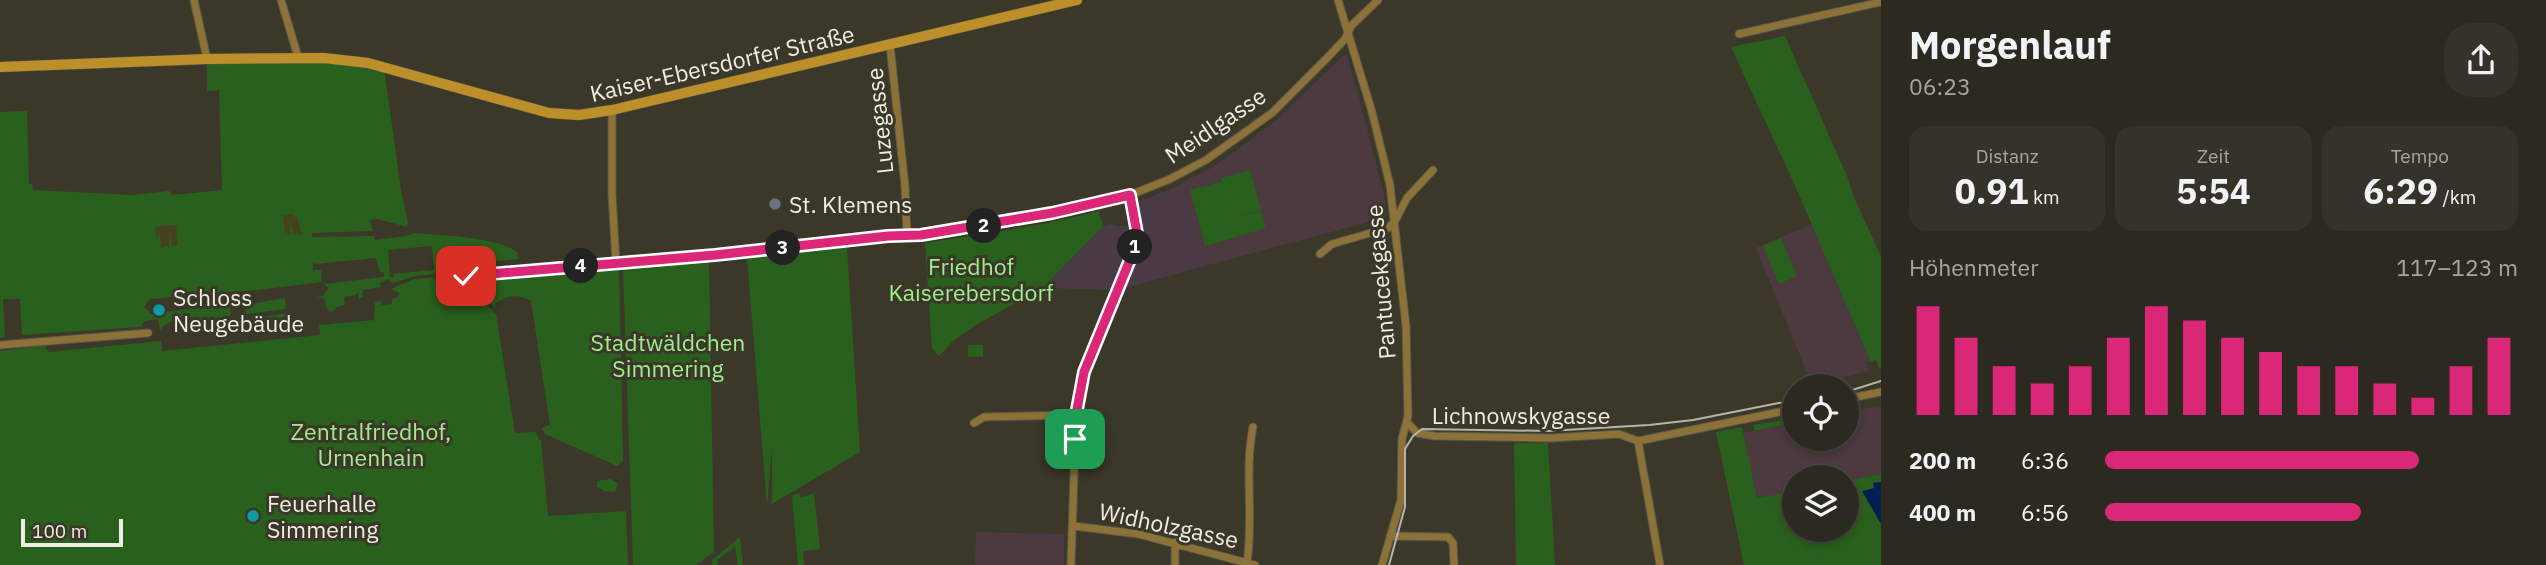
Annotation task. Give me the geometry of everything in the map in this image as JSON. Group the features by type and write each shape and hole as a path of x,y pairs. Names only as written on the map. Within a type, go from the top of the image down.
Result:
{"main road":[{"name":"Kaiser-Ebersdorfer Straße","path":"0,68 298,57 368,63 549,113 579,115 612,110 1077,0"}],"street":[{"path":"194,0 207,59"},
{"path":"281,0 298,57"},
{"name":"Pantucekgasse","path":"1338,0 1383,153 1395,221 1406,338 1407,422 1401,454 1401,500 1382,565"},
{"name":"Meidlgasse","path":"466,276 921,235 994,224 1130,195 1170,179 1206,160 1272,113 1345,39 1356,22 1378,0"},
{"path":"1739,34 1881,2"},
{"name":"Luzegasse","path":"890,45 907,235"},
{"path":"612,110 612,194 617,263"},
{"path":"1320,254 1332,244 1388,228 1408,198 1433,170"},
{"path":"1072,565 1076,415 1084,372 1134,250 1137,233 1130,195"},
{"path":"0,345 148,333"},
{"path":"1859,396 1881,392"},
{"path":"1660,565 1638,440 1782,411"},
{"path":"974,423 984,416 1076,415"},
{"name":"Lichnowskygasse","path":"1407,422 1417,433 1434,436 1550,438 1619,433 1638,440"},
{"path":"1251,564 1249,444 1253,427"},
{"name":"Widholzgasse","path":"1074,526 1138,534 1251,564"},
{"path":"1390,536 1450,538 1453,543 1454,565"},
{"path":"1175,542 1175,565"}],"shaded area":[{"path":"1347,55 1357,89 1387,217 1205,266 1181,183 1215,166 1274,122"},
{"path":"1182,184 1205,266 1118,290 1043,288 1103,226 1130,226 1125,203 1146,199"},
{"path":"1812,224 1870,360 1866,362 1868,371 1856,374 1808,374 1756,248"},
{"path":"1881,406 1881,474 1859,478 1859,465 1782,465 1782,493 1757,498 1743,433 1782,425 1782,451 1859,451 1859,410"},
{"path":"976,532 1064,534 1064,565 975,565"}],"green space":[{"path":"1785,36 1881,256 1879,368 1876,360 1870,360 1793,181 1731,47"},
{"path":"314,58 384,68 407,227 378,219 370,220 373,231 312,233 312,237 374,236 375,240 414,233 467,238 507,247 517,252 518,259 456,265 452,272 415,276 392,283 389,279 380,283 381,287 362,290 363,296 359,299 358,292 344,297 345,305 330,312 325,299 317,297 323,296 329,288 324,284 384,277 384,272 380,272 376,258 316,264 313,262 313,270 321,270 322,282 150,299 144,307 151,314 208,306 230,307 231,316 205,322 194,318 181,318 169,322 160,330 158,319 144,321 141,327 22,335 20,299 3,299 5,337 0,338 0,112 27,111 29,184 32,184 33,190 133,195 169,191 173,195 222,190 219,90 207,91 207,59","holes":["432,246 434,270 393,274 393,277 390,277 388,250"]},
{"path":"1250,170 1261,210 1231,218 1261,211 1266,228 1205,246 1190,190 1222,182 1221,178"},
{"name":"Friedhof Kaiserebersdorf","path":"1099,211 1103,226 1043,288 977,324 952,342 939,356 932,349 925,243 1044,224"},
{"path":"1781,238 1797,276 1779,284 1763,246"},
{"path":"847,247 860,452 770,505 772,448 767,506 747,257"},
{"name":"Stadtwäldchen Simmering","path":"709,261 714,552 696,565 633,565 623,268"},
{"name":"Zentralfriedhof, Urnenhain","path":"619,269 623,461 617,466 545,434 542,428 550,425 531,301 518,296 509,297 496,303 495,307 468,296 439,299 440,302 470,299 484,304 496,314 515,433 536,432 541,440 548,516 626,511 628,565 0,565 0,351 31,347 40,343 48,352 161,341 162,351 320,335 319,325 374,320 375,302 381,301 382,305 392,304 392,299 399,297 399,293 391,289 414,279 455,276 458,282"},
{"path":"285,298 286,309 246,314 245,305"},
{"path":"288,313 291,316 239,326 208,325"},
{"path":"968,345 983,345 983,357 968,357"},
{"path":"1782,420 1782,425 1754,431 1753,425"},
{"path":"1742,427 1757,498 1782,493 1782,542 1859,542 1859,478 1881,474 1881,565 1744,565 1716,432"},
{"path":"1514,443 1548,443 1555,565 1516,565"},
{"path":"611,479 618,484 615,492 597,487 597,481"},
{"path":"799,493 801,498 814,493 820,549 803,551 804,565 798,565 792,496"},
{"path":"740,537 743,565 738,565 735,547 717,560 718,565 712,565 712,560"}],"sand":[{"path":"288,214 294,214 294,221 296,214 302,235 299,235 294,225 297,233 294,236 290,219 290,236 287,232 285,234 283,215 286,215 286,218"},
{"path":"176,225 178,245 172,246 170,231 169,247 165,246 166,240 164,248 161,248 160,232 156,241 155,227"}],"water":[{"path":"1881,482 1881,524 1862,491 1874,488 1873,483"}],"tram line":[{"path":"1859,388 1881,381"},
{"path":"1389,565 1405,507 1405,449 1413,436 1422,429 1548,431 1649,425 1693,420 1782,402"}],"place":[{"name":"St. Klemens","path":"775,204"},
{"name":"Schloss Neugebäude","path":"159,310"},
{"name":"Feuerhalle Simmering","path":"253,516"}],"route":[{"path":"466,276 921,235 1052,213 1130,195 1137,233 1134,250 1084,372 1079,392 1075,439"}]}
